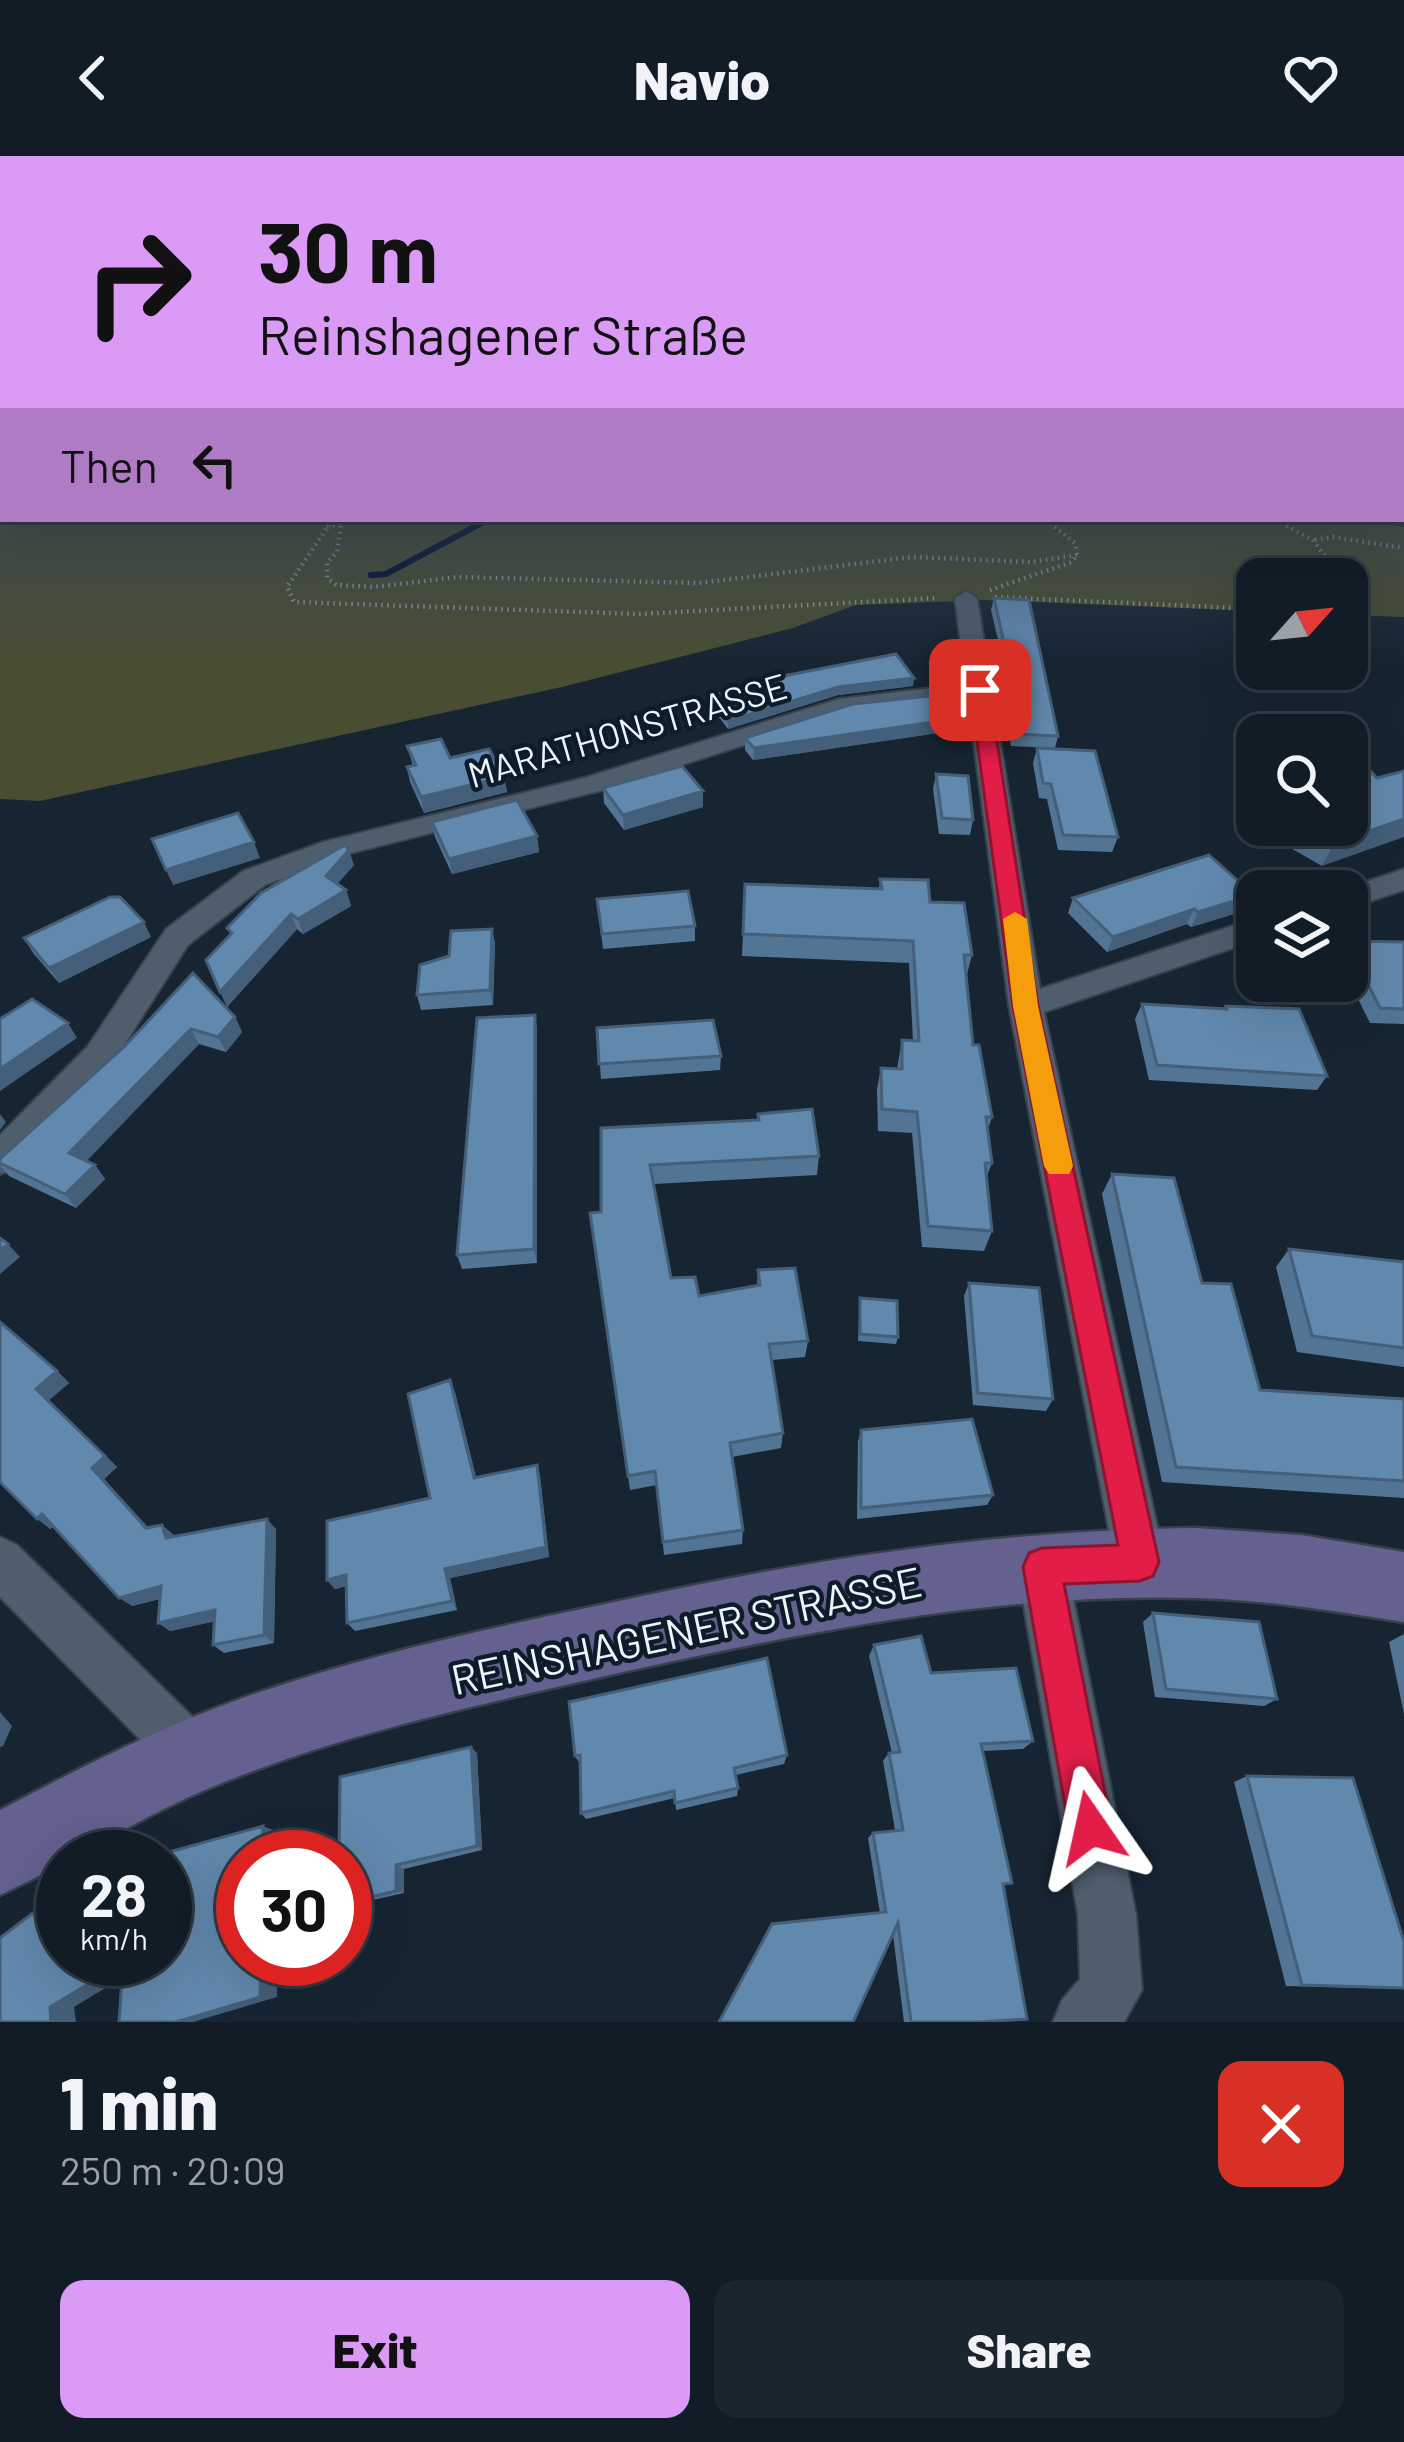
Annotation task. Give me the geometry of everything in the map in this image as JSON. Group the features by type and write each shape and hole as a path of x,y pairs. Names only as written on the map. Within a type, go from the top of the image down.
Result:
{"main road":[{"name":"REINSHAGENER STRASSE","path":"0,1854 194,1756 338,1707 616,1638 905,1581 1140,1562 1303,1570 1404,1587"}],"street":[{"path":"966,598 1026,1006 1140,1562"},
{"name":"MARATHONSTRASSE","path":"0,1160 100,1055 177,938 254,878 333,848 593,784 848,704 980,690"},
{"path":"1368,892 1404,879"},
{"path":"1026,1006 1236,936"},
{"path":"0,1562 194,1756"},
{"path":"1042,1567 1107,1915 1111,1990 1084,2022"}],"path":[{"path":"330,522 287,587 294,602 639,614 966,598 1236,608"},
{"path":"327,527 350,522"},
{"path":"1049,522 1075,543 1077,555"},
{"path":"1280,522 1313,540 1326,558"},
{"path":"341,526 337,552 327,563 327,578 337,585 374,587 457,578 728,581 912,556 1031,562 1077,555"},
{"path":"1313,540 1333,537 1404,548"},
{"path":"966,598 1063,568 1077,555"}],"green space":[{"path":"0,522 1376,522 1404,527 1404,617 1368,616 1368,558 1236,558 1236,610 984,600 856,605 793,628 562,687 40,801 0,799"}],"building":[{"path":"994,598 1029,600 1058,736 1014,734 1006,683 1013,683"},
{"path":"896,654 914,678 838,687 728,721 709,697 768,679"},
{"path":"930,696 948,720 754,748 745,738 853,704"},
{"path":"441,739 450,758 489,749 504,777 421,797 407,767 416,765 407,746"},
{"path":"1037,748 1095,751 1118,837 1063,835 1051,784 1043,783"},
{"path":"682,766 703,791 623,815 603,788"},
{"path":"1368,768 1377,778 1404,771 1404,819 1368,831"},
{"path":"936,774 968,776 973,820 942,818"},
{"path":"517,800 537,836 449,859 432,822"},
{"path":"238,813 254,842 166,870 152,839"},
{"path":"345,845 349,850 326,876 346,890 298,919 291,914 220,992 206,960 232,933 227,928 261,893"},
{"path":"1209,855 1236,879 1236,900 1198,912 1194,909 1113,937 1073,898"},
{"path":"880,879 928,880 930,902 964,903 972,955 964,955 973,1045 979,1045 992,1117 986,1117 992,1163 985,1163 992,1231 928,1226 917,1112 882,1109 881,1068 902,1069 902,1040 919,1041 913,941 743,934 745,884 882,889"},
{"path":"688,891 695,926 602,934 597,899"},
{"path":"110,897 120,897 144,922 49,968 24,938"},
{"path":"492,929 490,990 417,995 420,965 449,956 451,931"},
{"path":"1368,941 1404,942 1404,1009 1380,1008 1368,984"},
{"path":"193,973 235,1017 218,1037 191,1029 69,1153 95,1165 65,1194 0,1163 125,1046"},
{"path":"32,999 68,1023 0,1069 0,1019"},
{"path":"1142,1004 1299,1009 1327,1076 1157,1065"},
{"path":"535,1015 534,1249 457,1255 477,1018"},
{"path":"713,1020 721,1056 599,1064 597,1028"},
{"path":"812,1109 819,1156 650,1165 671,1278 695,1277 699,1296 760,1285 758,1270 795,1268 808,1341 769,1344 783,1433 730,1443 743,1530 663,1542 655,1471 628,1476 590,1213 601,1212 601,1128 759,1120 758,1114"},
{"path":"1112,1174 1174,1178 1202,1283 1231,1284 1260,1390 1404,1399 1404,1481 1176,1467"},
{"path":"1289,1249 1404,1262 1404,1348 1312,1336"},
{"path":"969,1283 1039,1288 1053,1399 978,1393"},
{"path":"860,1298 897,1301 898,1337 860,1334"},
{"path":"0,1322 57,1371 36,1389 105,1456 92,1468 146,1528 162,1525 166,1538 267,1519 264,1635 213,1645 215,1610 158,1623 161,1586 119,1598 42,1514 37,1519 0,1482"},
{"path":"450,1380 474,1478 537,1465 546,1547 445,1569 452,1601 347,1623 346,1575 327,1580 327,1521 430,1498 408,1394"},
{"path":"972,1419 993,1495 861,1508 861,1430"},
{"path":"1153,1613 1259,1622 1277,1699 1166,1689"},
{"path":"921,1636 931,1673 1016,1668 1033,1741 981,1744 1012,1883 1003,1884 1027,2019 911,2022 898,1923 853,2022 719,2022 772,1924 886,1912 873,1833 903,1830 889,1753 900,1752 874,1645"},
{"path":"767,1658 787,1755 734,1768 738,1788 675,1803 674,1791 581,1813 580,1755 575,1756 569,1702"},
{"path":"471,1747 477,1846 396,1865 396,1891 372,1897 372,1830 339,1830 340,1777"},
{"path":"1247,1776 1353,1778 1404,1942 1404,1988 1302,1985"},
{"path":"216,1839 216,1986 260,1986 260,1997 176,2022 119,2022 121,1986 192,1986 192,1846"},
{"path":"36,1911 36,1986 85,1986 50,2007 51,2022 0,2022 0,1938"}],"waterway":[{"path":"371,575 386,574 483,522"}],"slow traffic":[{"path":"1015,919 1026,1006 1059,1166"}],"route":[{"path":"980,690 1026,1006 1140,1562 1042,1567 1091,1828"}]}
